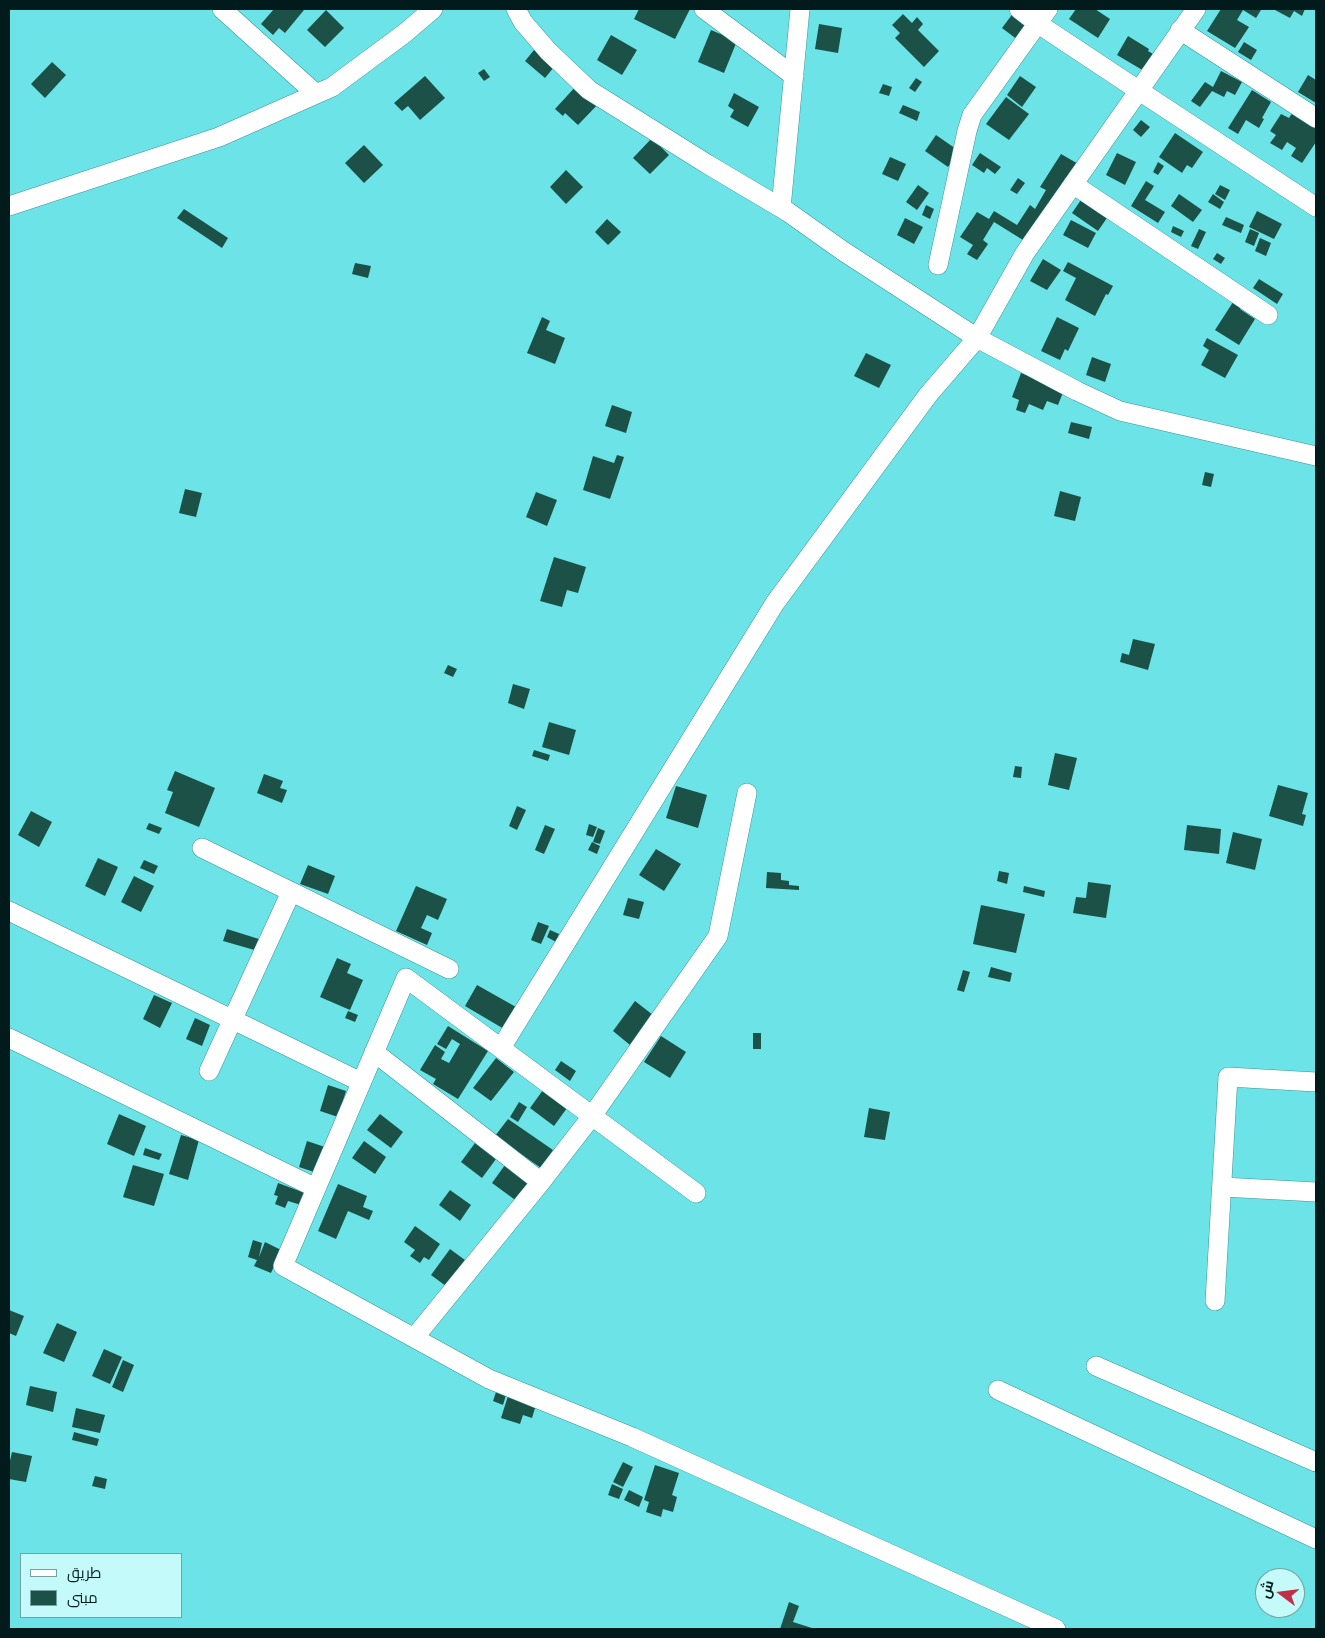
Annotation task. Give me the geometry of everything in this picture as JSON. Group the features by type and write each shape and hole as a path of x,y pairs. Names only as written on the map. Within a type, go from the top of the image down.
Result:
{"street":[{"path":"222,9 316,94"},
{"path":"9,206 219,137 332,87 405,33 433,9"},
{"path":"516,9 523,22 548,51 589,90 781,208 842,251 977,338 1076,391 1120,411 1316,456"},
{"path":"704,9 794,76"},
{"path":"781,208 800,9"},
{"path":"1019,9 1043,16 1138,90 1316,207"},
{"path":"501,1048 775,602 928,394 977,338 1024,252 1196,9"},
{"path":"938,265 972,115 1043,16"},
{"path":"1180,30 1316,118"},
{"path":"1073,184 1268,315"},
{"path":"414,1338 592,1116 718,936 747,793"},
{"path":"202,848 448,969"},
{"path":"209,1071 291,892"},
{"path":"9,912 362,1082"},
{"path":"696,1193 406,978 283,1266 488,1379 632,1436 1056,1629"},
{"path":"9,1038 316,1188"},
{"path":"374,1052 541,1182"},
{"path":"1215,1301 1228,1077 1316,1082"},
{"path":"1222,1187 1316,1192"},
{"path":"1096,1366 1316,1462"},
{"path":"998,1390 1316,1539"}],"building":[{"path":"274,9 304,10 285,33 279,28 273,35 261,24"},
{"path":"639,9 690,9 675,39 634,19"},
{"path":"1076,9 1095,9 1110,19 1098,38 1069,19"},
{"path":"1221,9 1261,10 1256,18 1243,10 1237,20 1249,27 1235,48 1207,31"},
{"path":"1276,9 1305,9 1302,16 1294,11 1290,18"},
{"path":"326,10 344,28 325,47 307,30"},
{"path":"1014,12 1034,26 1022,43 1002,28"},
{"path":"903,14 912,23 917,17 923,24 918,30 939,51 924,67 895,38 900,33 892,25"},
{"path":"819,24 842,28 838,53 815,49"},
{"path":"711,30 737,41 724,73 698,62"},
{"path":"611,35 637,50 622,75 597,60"},
{"path":"1128,36 1149,49 1148,51 1153,54 1144,71 1117,55"},
{"path":"543,39 559,61 545,78 525,61"},
{"path":"1244,42 1257,50 1251,60 1238,52"},
{"path":"52,62 66,75 45,98 31,84"},
{"path":"484,69 490,77 484,81 478,73"},
{"path":"1221,71 1242,82 1235,95 1227,91 1224,97 1212,91 1200,107 1191,101 1205,82 1213,87"},
{"path":"1308,75 1316,80 1316,103 1298,92"},
{"path":"425,76 445,98 420,120 408,106 402,111 394,103"},
{"path":"1020,76 1036,87 1022,107 1007,95"},
{"path":"916,78 922,82 915,92 909,88"},
{"path":"883,84 892,87 889,96 879,93"},
{"path":"577,85 602,100 578,125 565,113 563,116 555,109"},
{"path":"1252,90 1271,102 1259,128 1246,120 1238,134 1228,128"},
{"path":"734,93 759,107 748,127 730,117 734,110 728,106"},
{"path":"1006,97 1029,114 1009,140 986,124"},
{"path":"903,105 920,112 917,121 899,113"},
{"path":"1293,112 1316,127 1316,142 1302,163 1291,156 1296,148 1287,142 1282,150 1270,143 1276,135 1270,131 1281,114 1289,118"},
{"path":"1141,120 1150,127 1141,137 1133,130"},
{"path":"1175,133 1203,152 1192,168 1187,165 1182,173 1159,157"},
{"path":"936,135 959,151 948,167 925,151"},
{"path":"652,138 669,155 650,174 633,158"},
{"path":"364,145 383,165 364,183 345,163"},
{"path":"980,153 1001,167 995,174 987,168 984,173 972,165"},
{"path":"1117,153 1136,162 1125,185 1106,175"},
{"path":"1061,154 1080,165 1031,245 994,222 983,240 988,244 977,260 967,254 973,245 960,237 977,212 989,219 994,211 1017,225 1030,205 1035,209 1046,190 1040,187"},
{"path":"890,157 906,164 898,181 882,174"},
{"path":"1158,162 1164,166 1158,175 1153,172"},
{"path":"566,170 583,187 566,204 550,187"},
{"path":"1018,178 1025,183 1017,194 1010,190"},
{"path":"1146,181 1154,186 1145,200 1165,212 1158,223 1131,206"},
{"path":"918,185 929,193 917,210 906,202"},
{"path":"1220,185 1230,190 1225,200 1215,194"},
{"path":"1085,194 1111,212 1098,231 1072,213"},
{"path":"1179,194 1202,210 1193,222 1171,206"},
{"path":"1213,194 1224,202 1220,209 1208,202"},
{"path":"926,205 934,209 930,219 922,215"},
{"path":"184,209 228,238 222,248 177,218"},
{"path":"1257,211 1282,224 1274,239 1249,227"},
{"path":"1226,217 1244,225 1241,233 1222,225"},
{"path":"905,218 923,227 914,244 897,235"},
{"path":"607,219 621,232 608,245 595,232"},
{"path":"1071,220 1096,233 1088,248 1063,235"},
{"path":"1173,226 1184,231 1181,237 1171,232"},
{"path":"1199,229 1206,232 1198,249 1191,246"},
{"path":"1250,229 1259,233 1254,246 1245,242"},
{"path":"1260,238 1271,243 1266,256 1255,251"},
{"path":"1217,253 1225,258 1221,264 1213,259"},
{"path":"1043,259 1061,270 1047,290 1030,281"},
{"path":"1068,262 1113,286 1108,295 1106,294 1095,316 1065,300 1076,278 1063,271"},
{"path":"355,263 371,266 368,278 352,274"},
{"path":"1259,279 1283,294 1277,304 1253,288"},
{"path":"1235,299 1243,304 1240,309 1255,319 1239,345 1215,330"},
{"path":"542,317 550,321 546,330 565,338 555,364 527,353"},
{"path":"1057,317 1079,328 1068,351 1065,349 1060,360 1041,351"},
{"path":"1207,338 1238,355 1225,378 1201,365 1209,350 1203,346"},
{"path":"866,353 891,365 879,388 854,376"},
{"path":"1092,357 1111,364 1105,382 1086,375"},
{"path":"1021,373 1064,390 1058,405 1047,401 1043,410 1029,404 1025,413 1016,410 1019,400 1012,397"},
{"path":"612,405 632,412 626,433 605,426"},
{"path":"1071,422 1092,427 1089,439 1068,433"},
{"path":"617,455 624,457 610,499 583,490 593,456 614,463"},
{"path":"1205,472 1214,474 1211,487 1202,485"},
{"path":"185,489 202,493 196,517 179,513"},
{"path":"1060,491 1081,497 1075,521 1054,516"},
{"path":"536,492 557,500 547,526 526,517"},
{"path":"554,557 586,567 578,593 567,590 562,607 540,601"},
{"path":"1133,639 1155,644 1148,670 1120,662 1122,653 1129,655"},
{"path":"448,665 457,669 453,677 444,673"},
{"path":"513,684 530,689 524,709 508,703"},
{"path":"549,722 576,730 569,755 542,747"},
{"path":"534,750 550,755 548,761 532,756"},
{"path":"1055,753 1077,758 1069,790 1048,785"},
{"path":"1015,766 1022,767 1021,778 1013,777"},
{"path":"175,771 215,788 199,827 165,813 173,792 167,790"},
{"path":"264,774 283,781 280,788 287,790 282,803 257,793"},
{"path":"1278,785 1308,793 1302,814 1306,815 1303,826 1269,816"},
{"path":"676,786 707,795 698,828 666,818"},
{"path":"517,806 526,810 517,830 509,826"},
{"path":"31,811 52,822 39,847 18,835"},
{"path":"149,823 162,828 159,834 146,829"},
{"path":"589,824 597,827 593,837 586,835"},
{"path":"545,825 555,829 544,854 535,850"},
{"path":"1187,825 1221,829 1219,854 1184,850"},
{"path":"598,828 605,831 600,844 593,842"},
{"path":"1233,832 1262,839 1255,870 1226,863"},
{"path":"592,842 600,846 597,854 588,850"},
{"path":"656,849 681,864 664,891 639,875"},
{"path":"98,858 118,867 105,896 85,886"},
{"path":"144,860 158,866 154,874 140,868"},
{"path":"308,865 335,876 328,894 300,884"},
{"path":"999,871 1009,873 1007,884 997,881"},
{"path":"767,872 781,873 781,880 789,881 789,885 799,886 799,890 766,888"},
{"path":"134,876 154,886 141,912 121,902"},
{"path":"1088,882 1111,885 1106,918 1073,913 1076,897 1086,898"},
{"path":"416,886 447,899 438,920 427,915 421,928 432,933 427,945 396,931"},
{"path":"1024,886 1045,891 1044,897 1023,892"},
{"path":"628,898 644,902 639,919 623,915"},
{"path":"981,905 1025,914 1016,953 973,944"},
{"path":"538,922 549,926 541,944 531,940"},
{"path":"227,929 262,940 258,951 223,941"},
{"path":"550,930 559,934 556,942 547,937"},
{"path":"337,958 351,964 347,973 363,980 350,1010 320,997"},
{"path":"991,967 1012,973 1010,982 988,977"},
{"path":"963,970 970,972 964,992 957,990"},
{"path":"477,985 516,1007 504,1029 465,1006"},
{"path":"154,995 172,1003 160,1028 143,1019"},
{"path":"635,1001 653,1015 630,1045 613,1031"},
{"path":"348,1011 358,1015 355,1022 345,1018"},
{"path":"195,1018 210,1025 202,1046 186,1039"},
{"path":"448,1026 488,1051 458,1099 433,1084 436,1079 420,1070 435,1045 445,1052 441,1059 449,1063 460,1044 452,1039 446,1049 437,1044"},
{"path":"753,1033 761,1033 761,1049 753,1049"},
{"path":"661,1036 686,1052 670,1078 644,1062"},
{"path":"496,1058 514,1072 491,1101 473,1088"},
{"path":"561,1061 576,1071 570,1081 555,1070"},
{"path":"328,1085 346,1091 338,1117 320,1111"},
{"path":"543,1090 567,1108 554,1126 530,1108"},
{"path":"519,1102 527,1107 518,1122 510,1117"},
{"path":"869,1108 890,1112 885,1140 864,1137"},
{"path":"119,1114 146,1126 134,1156 107,1144"},
{"path":"380,1114 403,1132 391,1148 367,1130"},
{"path":"508,1119 553,1150 541,1168 495,1136"},
{"path":"181,1135 199,1140 188,1180 169,1174"},
{"path":"307,1141 325,1147 317,1173 299,1167"},
{"path":"364,1141 386,1157 375,1174 352,1158"},
{"path":"475,1143 496,1159 482,1178 461,1162"},
{"path":"145,1148 162,1154 159,1160 143,1155"},
{"path":"133,1165 164,1174 154,1206 123,1197"},
{"path":"505,1165 531,1184 518,1202 492,1183"},
{"path":"278,1183 305,1193 301,1205 288,1201 285,1208 275,1204 278,1196 274,1195"},
{"path":"338,1184 367,1196 363,1207 373,1211 369,1220 348,1211 336,1239 318,1231"},
{"path":"450,1190 471,1205 460,1221 439,1205"},
{"path":"415,1226 440,1244 429,1260 424,1257 420,1263 410,1256 415,1250 404,1242"},
{"path":"253,1240 262,1243 259,1257 265,1242 281,1250 271,1273 254,1266 257,1260 248,1257"},
{"path":"450,1249 469,1263 450,1289 431,1275"},
{"path":"9,1310 24,1316 16,1336 9,1333"},
{"path":"57,1323 77,1332 64,1362 43,1353"},
{"path":"104,1349 122,1357 110,1384 92,1376"},
{"path":"123,1360 134,1365 123,1392 112,1387"},
{"path":"30,1386 57,1392 53,1412 26,1405"},
{"path":"496,1392 506,1395 503,1405 493,1401"},
{"path":"508,1396 536,1405 532,1418 523,1415 520,1424 501,1418"},
{"path":"76,1408 105,1415 100,1433 72,1427"},
{"path":"74,1432 99,1439 97,1446 72,1440"},
{"path":"12,1452 32,1456 26,1482 9,1479 9,1465"},
{"path":"623,1462 633,1467 623,1487 613,1482"},
{"path":"655,1465 679,1473 672,1495 677,1497 673,1512 663,1509 661,1517 646,1512 649,1502 644,1500"},
{"path":"95,1476 107,1479 105,1489 92,1486"},
{"path":"612,1484 623,1489 619,1499 608,1495"},
{"path":"629,1490 643,1497 639,1507 624,1500"},
{"path":"789,1602 799,1606 793,1622 815,1629 780,1629"}]}
